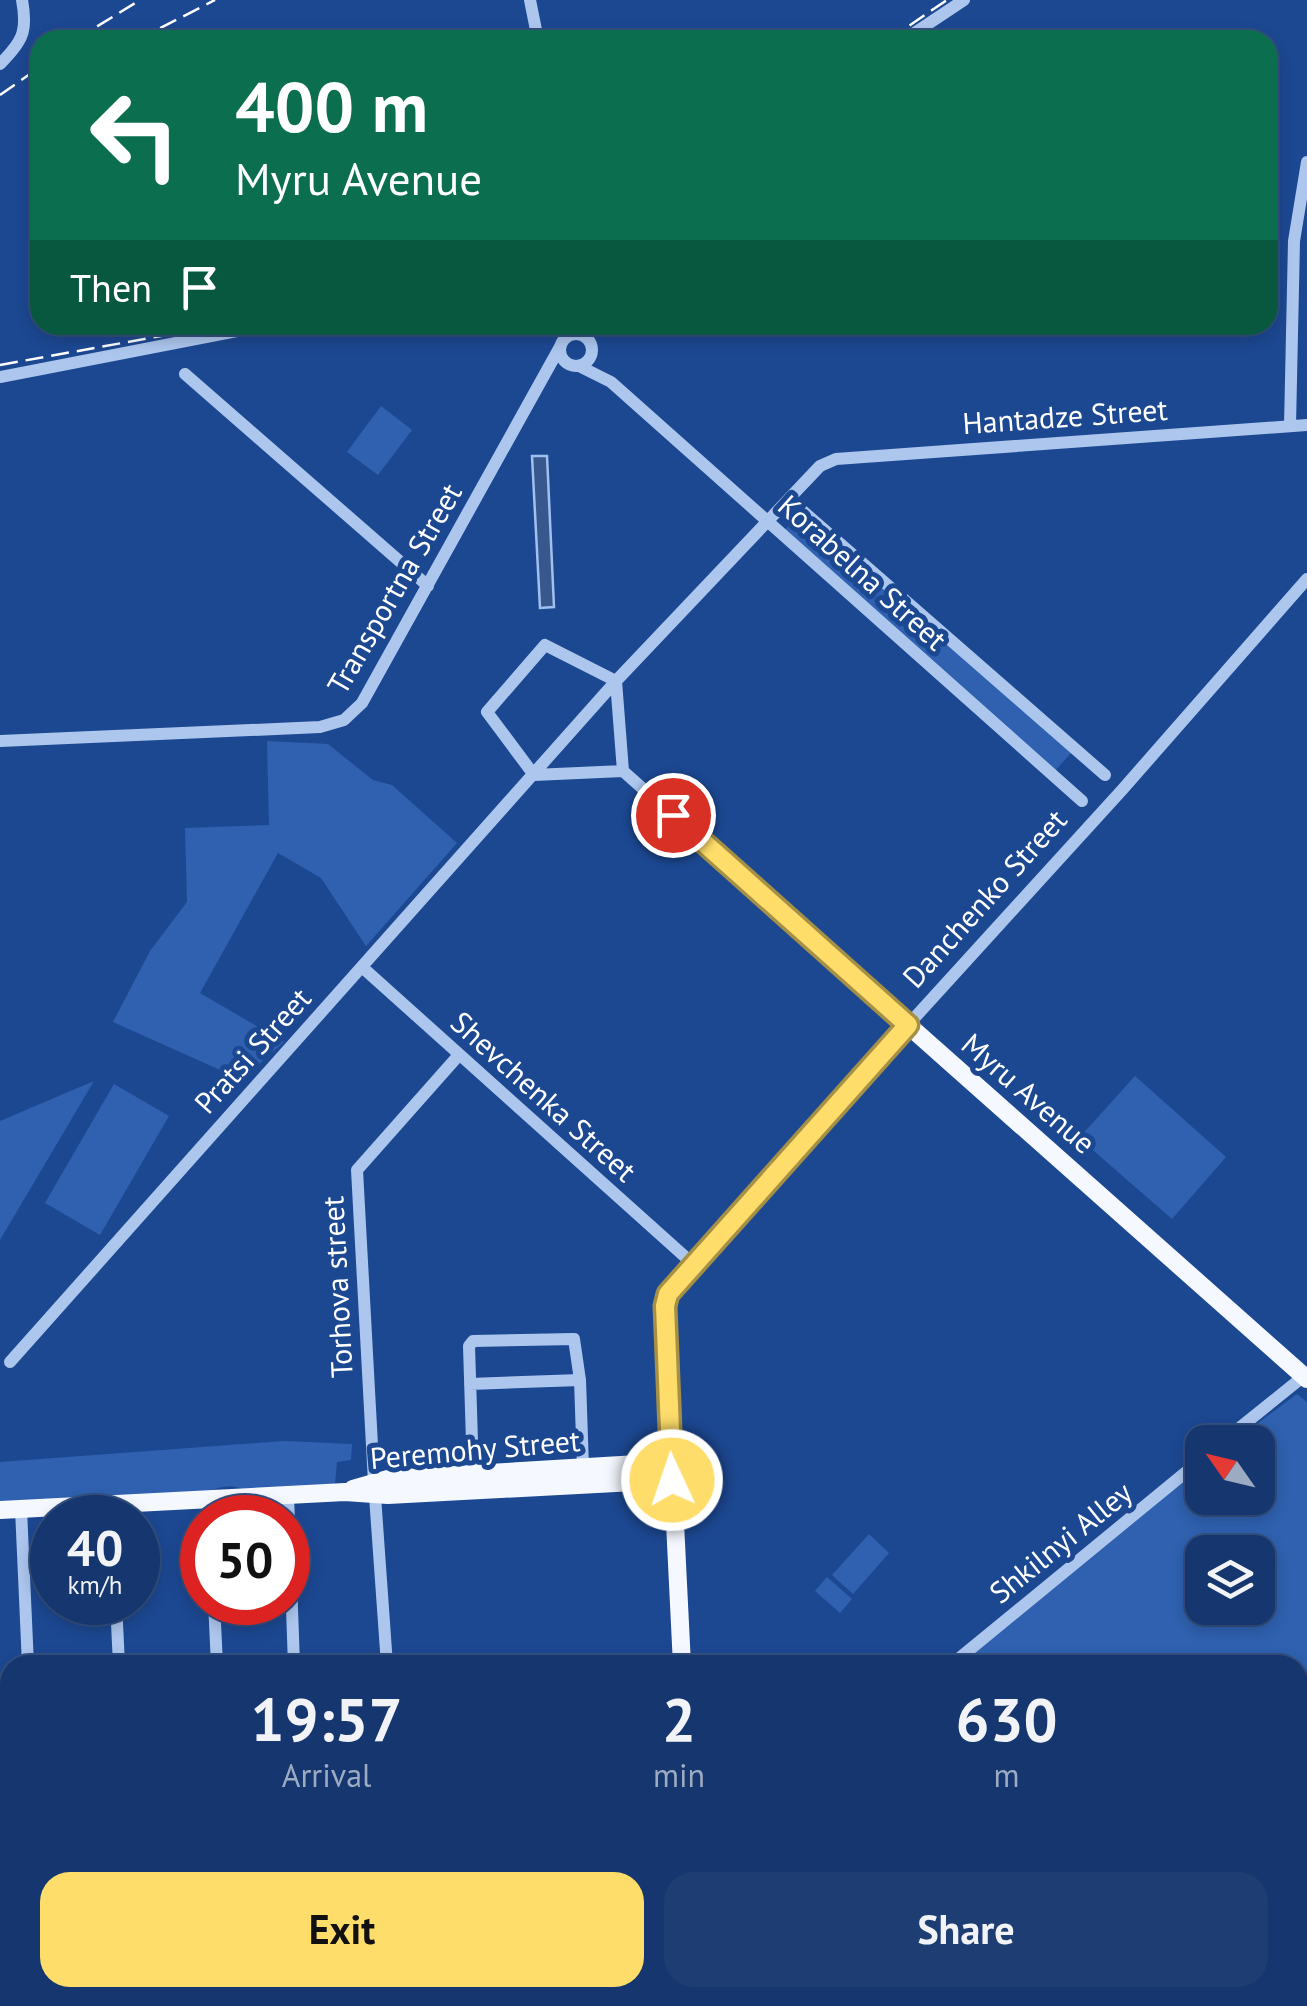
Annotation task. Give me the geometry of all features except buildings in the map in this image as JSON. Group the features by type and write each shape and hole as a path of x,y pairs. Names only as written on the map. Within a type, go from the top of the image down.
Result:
{"main road":[{"name":"Danchenko Street","path":"681,1655 665,1306 675,1282 908,1025"},
{"name":"Myru Avenue","path":"908,1025 1306,1377"},
{"name":"Peremohy Street","path":"283,1495 344,1492 473,1474 583,1468 672,1471"},
{"name":"Peremohy Street","path":"374,1488 672,1471"},
{"name":"Peremohy Street","path":"0,1510 30,1509"}],"street":[{"path":"0,64 20,43 25,18 22,0"},
{"path":"530,0 536,30"},
{"path":"919,30 964,0"},
{"path":"1290,426 1294,241 1307,162"},
{"path":"0,377 216,335"},
{"name":"Transportna Street","path":"0,741 332,725 344,720 362,703 568,335"},
{"path":"578,335 591,348 611,382 564,360 562,343 578,335"},
{"path":"536,388 588,360 589,335"},
{"path":"184,374 428,586"},
{"name":"Korabelna Street","path":"611,382 1082,800"},
{"name":"Hantadze Street","path":"788,499 827,461 1307,425"},
{"path":"616,682 544,646 488,712 534,775 623,771 616,682 788,499"},
{"name":"Korabelna Street","path":"788,499 1105,775"},
{"name":"Danchenko Street","path":"908,1025 1307,579"},
{"name":"Pratsi Street","path":"10,1362 616,682"},
{"name":"Myru Avenue","path":"623,771 908,1025"},
{"name":"Shevchenka Street","path":"362,967 692,1263"},
{"name":"Torhova street","path":"387,1655 357,1170 458,1056"},
{"path":"473,1474 470,1342 570,1336 574,1339 580,1380 583,1468"},
{"path":"1244,1425 1306,1377"},
{"path":"470,1384 580,1380"},
{"name":"Shkilnyi Alley","path":"964,1655 1185,1473"},
{"path":"288,1494 294,1655"},
{"path":"21,1509 28,1655"},
{"path":"117,1625 119,1655"},
{"path":"215,1625 217,1655"}],"shaded area":[{"path":"381,406 412,430 378,475 347,452"},
{"path":"532,456 547,456 554,607 540,608"},
{"path":"800,513 1072,752 1054,772 783,532"},
{"path":"267,741 328,744 373,780 392,785 457,843 366,946 321,878 278,853 200,993 284,1042 250,1072 229,1074 113,1022 150,951 187,902 185,828 269,825"},
{"path":"1135,1076 1226,1157 1172,1219 1079,1138"},
{"path":"94,1081 0,1240 0,1121"},
{"path":"114,1084 169,1116 100,1235 45,1203"},
{"path":"1297,1394 1307,1402 1307,1655 972,1655 1185,1481 1185,1515 1275,1515 1275,1425 1255,1425"},
{"path":"284,1441 352,1444 351,1460 337,1462 335,1484 245,1490 226,1486 208,1493 160,1496 30,1495 30,1505 0,1507 0,1462"},
{"path":"869,1534 889,1553 853,1594 832,1575"},
{"path":"827,1577 852,1599 840,1613 815,1591"}],"railway":[{"path":"91,30 140,0"},
{"path":"156,30 215,0"},
{"path":"903,30 947,0"},
{"path":"0,95 30,74"},
{"path":"0,365 166,335"}],"route":[{"path":"672,1480 665,1306 668,1294 908,1025 673,815"}]}
